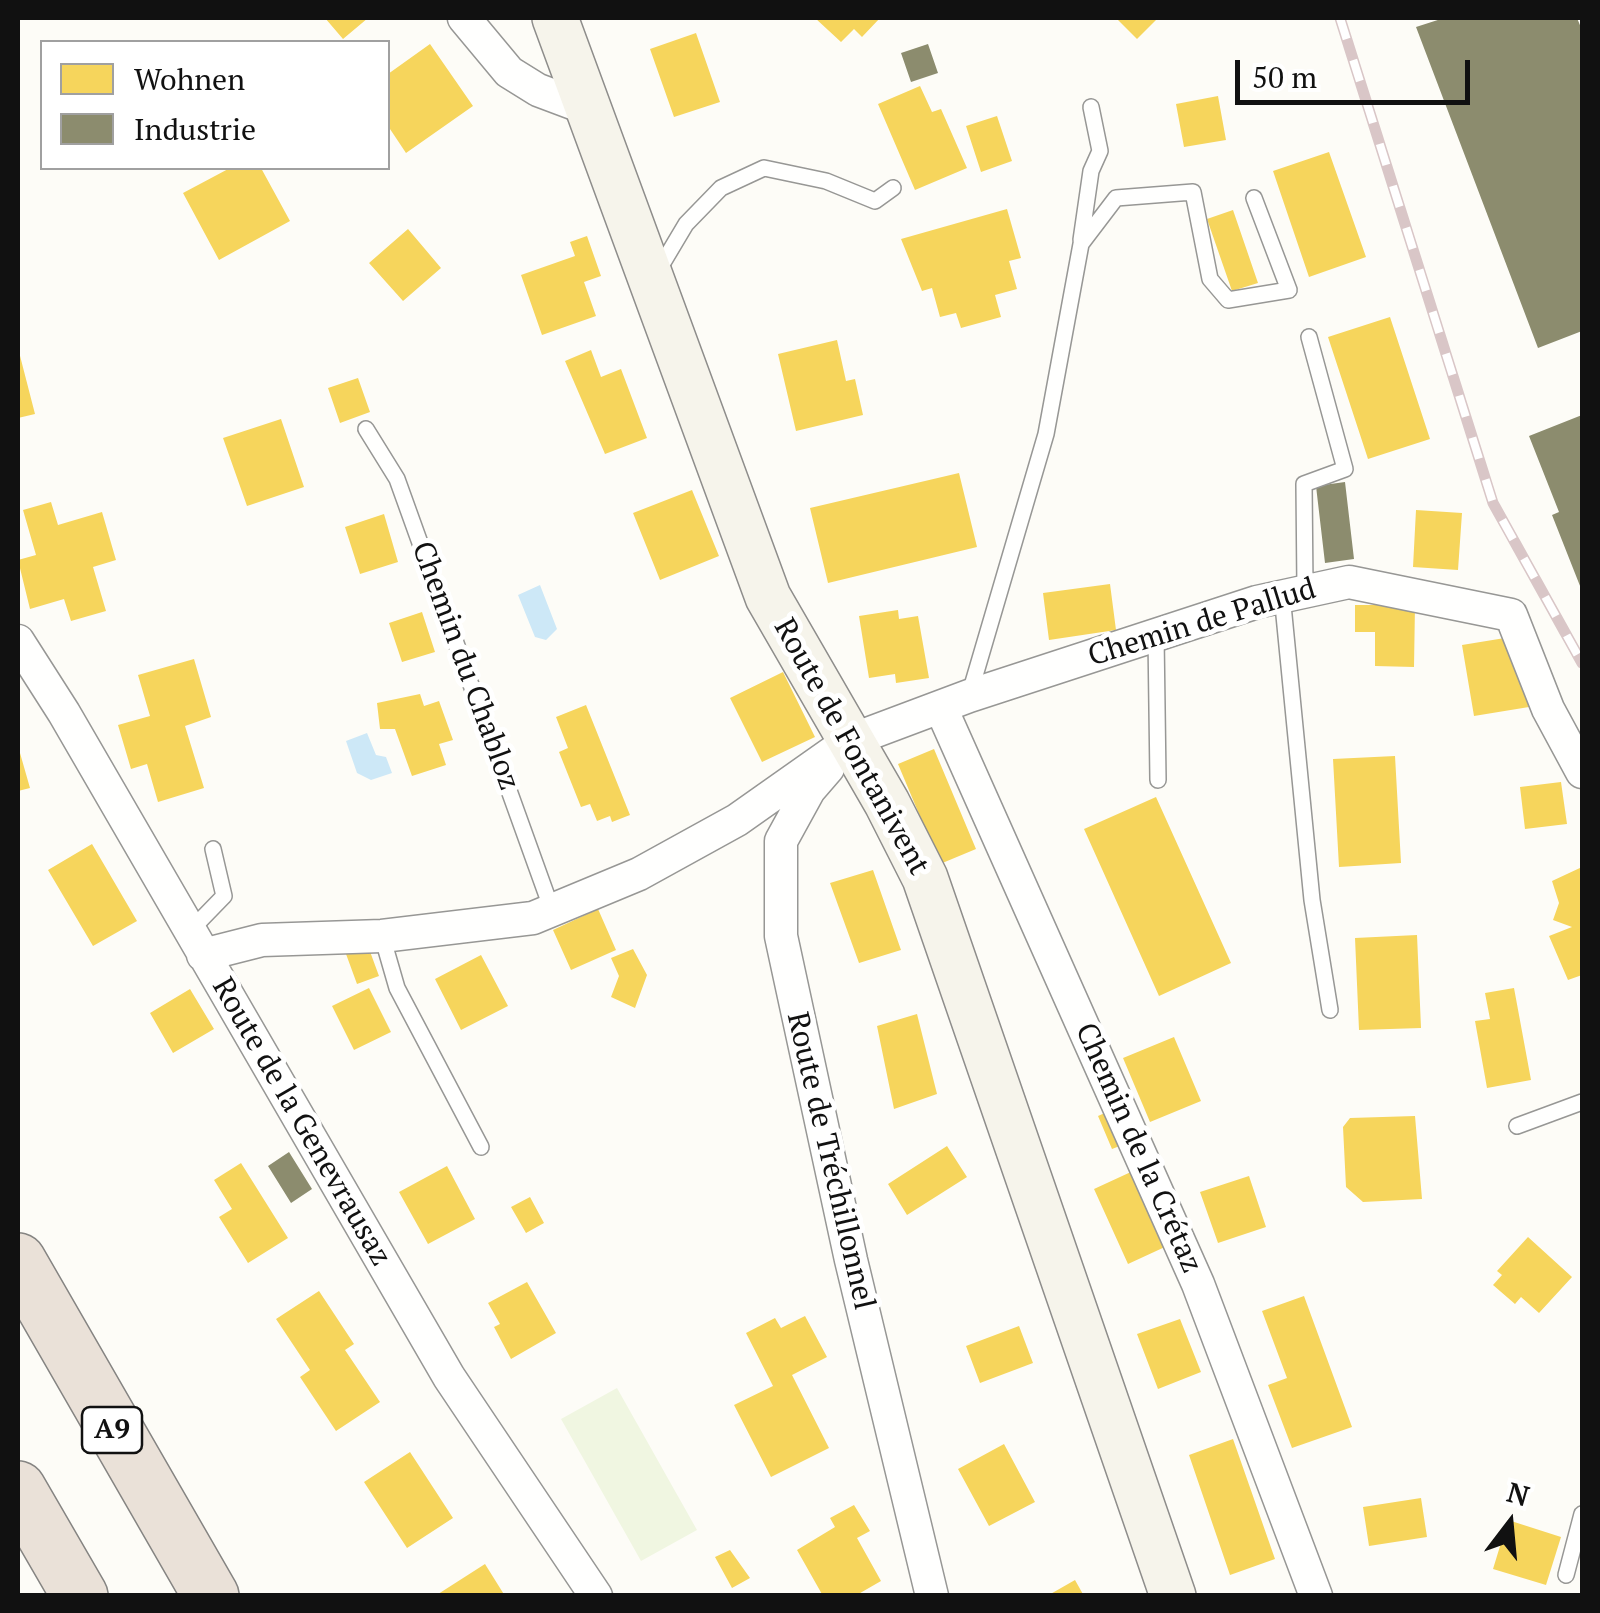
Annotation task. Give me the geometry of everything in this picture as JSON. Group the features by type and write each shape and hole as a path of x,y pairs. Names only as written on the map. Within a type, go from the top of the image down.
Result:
{"highway":[{"name":"A9","path":"18,1261 212,1596"},
{"path":"18,1489 80,1596"}],"street":[{"path":"464,18 509,72 538,90 586,108"},
{"name":"Route de Fontanivent","path":"555,18 768,597 888,803 925,878 1173,1596"},
{"name":"Chemin de Pallud","path":"849,742 955,702 1293,592 1349,582 1511,615 1548,708 1582,772"},
{"name":"Route de la Genevrausaz","path":"18,642 449,1376 596,1596"},
{"name":"Chemin de la Crétaz","path":"955,702 1198,1284 1316,1596"},
{"path":"196,944 382,936 533,918 639,874 738,820 849,742"},
{"name":"Route de Tréchillonnel","path":"849,742 809,790 781,841 781,936 851,1260 932,1596"}],"lane":[{"path":"955,702 1046,434 1091,171 1100,152 1090,107"},
{"path":"651,283 686,224 721,188 764,168 826,182 874,201 893,188"},
{"path":"1080,244 1116,198 1193,192 1210,279 1228,300 1289,290 1254,198"},
{"path":"1309,337 1345,469 1304,484 1293,592 1312,900 1330,1010"},
{"name":"Chemin du Chabloz","path":"366,428 398,479 552,910"},
{"path":"1156,636 1158,780"},
{"path":"196,944 224,896 213,849"},
{"path":"382,936 396,988 481,1148"},
{"path":"1517,1126 1582,1102"},
{"path":"1566,1575 1582,1514"}],"green space":[{"path":"617,1388 697,1530 641,1561 561,1419"}],"water":[{"path":"540,585 557,629 546,640 535,637 518,595"},
{"path":"367,733 376,755 386,757 392,773 371,780 357,773 346,741"}],"building: Wohnen":[{"path":"325,18 368,18 343,39"},
{"path":"815,18 880,18 862,37 854,29 841,42"},
{"path":"1116,18 1158,18 1137,39"},
{"path":"696,33 720,102 674,117 650,49"},
{"path":"430,44 473,106 406,153 390,129 390,73"},
{"path":"920,86 932,112 941,109 967,168 915,190 878,104"},
{"path":"1218,96 1226,140 1184,147 1176,104"},
{"path":"997,116 1012,161 981,172 966,126"},
{"path":"1329,152 1366,257 1309,277 1273,171"},
{"path":"226,170 262,170 290,221 219,260 183,193"},
{"path":"1007,209 1021,258 1009,261 1017,289 995,295 1001,317 961,328 956,313 940,317 932,288 922,291 901,239"},
{"path":"1233,210 1258,283 1232,291 1207,219"},
{"path":"408,229 441,268 403,301 369,263"},
{"path":"587,236 601,276 584,282 596,316 542,335 521,275 575,256 570,242"},
{"path":"1390,317 1430,439 1368,459 1328,337"},
{"path":"837,340 846,381 855,379 863,415 796,431 778,354"},
{"path":"18,348 35,414 18,418"},
{"path":"591,350 601,377 621,369 647,438 605,454 565,361"},
{"path":"358,378 370,412 340,423 328,388"},
{"path":"281,419 304,487 247,506 223,438"},
{"path":"959,473 977,547 828,583 810,508"},
{"path":"692,490 719,556 660,580 633,513"},
{"path":"51,502 58,525 102,512 116,560 93,567 106,611 71,621 64,599 30,609 18,560 36,555 23,510"},
{"path":"1416,510 1462,513 1458,570 1413,567"},
{"path":"384,514 398,562 360,574 345,527"},
{"path":"1110,584 1116,630 1049,640 1043,593"},
{"path":"1355,605 1415,605 1414,667 1375,666 1375,632 1355,632"},
{"path":"898,610 899,619 918,616 929,678 896,683 895,674 869,678 859,616"},
{"path":"422,612 435,652 402,662 389,623"},
{"path":"1517,636 1529,707 1474,716 1462,645"},
{"path":"194,659 211,717 185,726 204,788 158,802 147,764 131,769 118,725 150,716 138,675"},
{"path":"783,672 815,737 762,762 730,698"},
{"path":"420,694 424,706 439,701 453,740 439,744 446,765 412,776 395,729 380,729 377,703"},
{"path":"586,705 630,815 612,822 610,816 597,821 590,804 581,807 559,752 568,748 556,717"},
{"path":"18,746 30,788 18,791"},
{"path":"934,749 976,849 940,864 898,764"},
{"path":"1395,756 1401,863 1339,867 1333,759"},
{"path":"1561,782 1567,824 1525,829 1520,787"},
{"path":"1156,797 1231,963 1159,996 1084,829"},
{"path":"92,844 137,921 93,946 48,870"},
{"path":"1582,867 1582,975 1568,980 1549,936 1572,927 1553,920 1559,903 1552,881"},
{"path":"873,870 901,950 859,963 830,883"},
{"path":"598,909 616,950 571,970 553,930"},
{"path":"1417,935 1421,1028 1359,1030 1355,938"},
{"path":"368,946 379,976 357,984 346,954"},
{"path":"633,949 647,975 635,1008 611,997 619,976 611,958"},
{"path":"481,955 508,1006 461,1030 435,979"},
{"path":"369,988 391,1032 354,1050 332,1006"},
{"path":"1514,988 1531,1080 1487,1088 1475,1021 1490,1019 1485,993"},
{"path":"190,989 214,1029 173,1053 150,1013"},
{"path":"917,1014 937,1094 894,1109 877,1026"},
{"path":"1174,1037 1201,1101 1150,1122 1123,1058"},
{"path":"1116,1108 1130,1142 1112,1149 1098,1116"},
{"path":"1415,1116 1422,1199 1363,1202 1346,1187 1343,1127 1350,1118"},
{"path":"947,1146 967,1177 907,1215 888,1184"},
{"path":"241,1163 288,1238 248,1263 219,1217 232,1209 214,1180"},
{"path":"447,1166 475,1219 428,1244 399,1192"},
{"path":"1133,1171 1167,1246 1128,1264 1094,1189"},
{"path":"1249,1176 1266,1227 1218,1243 1200,1192"},
{"path":"530,1197 544,1223 526,1233 511,1207"},
{"path":"1528,1237 1572,1277 1539,1313 1521,1297 1515,1304 1493,1285 1502,1275 1497,1271"},
{"path":"527,1282 556,1333 511,1359 494,1327 500,1324 488,1303"},
{"path":"319,1291 354,1344 345,1350 380,1402 336,1431 300,1377 310,1370 276,1319"},
{"path":"1304,1296 1352,1427 1292,1448 1268,1385 1287,1378 1262,1311"},
{"path":"805,1316 827,1357 792,1375 829,1448 771,1477 734,1405 773,1386 746,1333 775,1318 781,1328"},
{"path":"1180,1319 1201,1372 1158,1389 1137,1334"},
{"path":"1019,1326 1033,1363 980,1383 966,1346"},
{"path":"1233,1439 1275,1559 1230,1575 1189,1455"},
{"path":"1004,1444 1035,1502 989,1526 958,1469"},
{"path":"410,1452 453,1518 407,1548 364,1482"},
{"path":"1421,1498 1427,1537 1369,1546 1363,1507"},
{"path":"854,1505 870,1531 857,1538 881,1581 855,1596 823,1596 797,1550 835,1527 830,1518"},
{"path":"1508,1520 1561,1537 1546,1585 1493,1569"},
{"path":"730,1550 750,1578 732,1588 715,1557"},
{"path":"485,1564 505,1596 435,1596"},
{"path":"1075,1580 1084,1596 1047,1596"}],"building: Industrie":[{"path":"1444,18 1577,18 1582,30 1582,331 1538,348 1416,27"},
{"path":"928,44 938,73 911,82 901,53"},
{"path":"1582,415 1582,591 1552,515 1559,512 1529,436"},
{"path":"1345,482 1354,559 1325,563 1316,486"},
{"path":"289,1152 312,1189 291,1203 268,1166"}],"railway":[{"path":"1340,18 1493,503 1582,663"}]}
